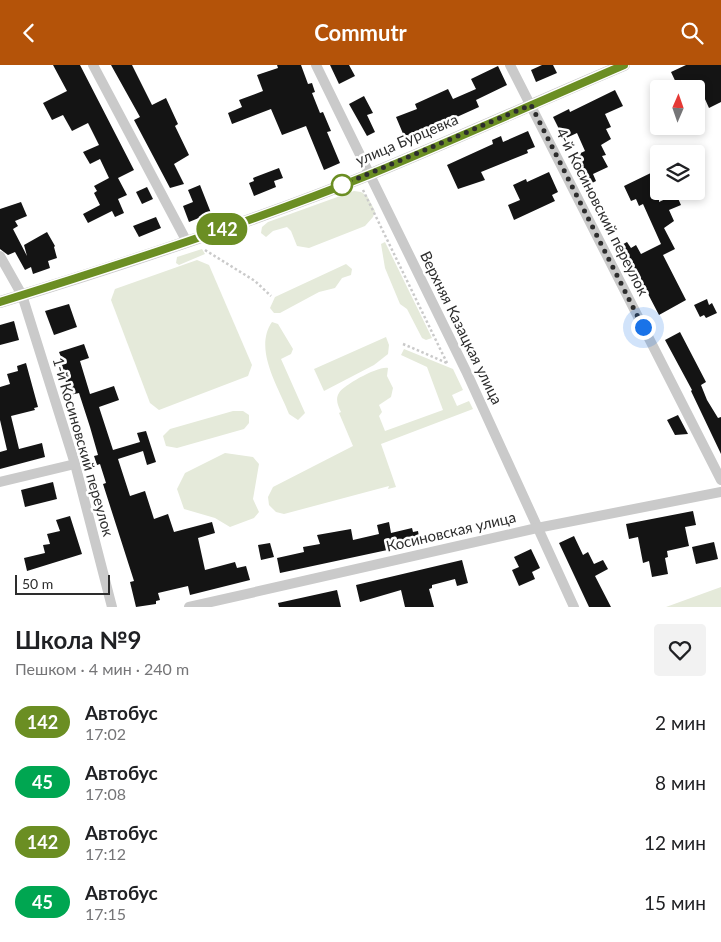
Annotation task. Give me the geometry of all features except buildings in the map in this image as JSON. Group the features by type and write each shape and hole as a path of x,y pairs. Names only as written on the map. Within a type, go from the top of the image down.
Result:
{"street":[{"path":"93,65 187,242"},
{"name":"Верхняя Казацкая улица","path":"316,65 466,371 574,607"},
{"name":"4-й Косиновский переулок","path":"510,65 721,480"},
{"name":"улица Бурцевка","path":"0,302 187,242 358,179 624,65"},
{"name":"1-й Косиновский переулок","path":"0,256 22,295 76,464 112,607"},
{"path":"0,482 76,464"},
{"name":"Косиновская улица","path":"189,607 537,528 721,492"}],"path":[{"path":"358,179 447,363"},
{"path":"187,242 210,252 240,271 255,281 271,296"},
{"path":"402,344 466,371"}],"green space":[{"path":"354,191 361,192 367,196 375,211 373,217 365,226 309,248 297,246 291,231 287,227 273,231 266,237 261,233 262,227 268,222"},
{"path":"385,242 432,338 426,340 422,338 407,309 400,304 385,268 381,244"},
{"path":"202,249 205,254 179,265 176,263 177,257"},
{"path":"197,260 209,265 252,365 248,376 159,410 150,403 111,300 115,289"},
{"path":"346,264 352,269 351,275 342,278 335,288 319,292 280,313 274,313 270,308 275,297"},
{"path":"272,322 278,324 293,349 291,354 281,359 305,413 298,420 289,414 274,381 266,356 265,344"},
{"path":"386,337 389,345 388,354 374,365 324,391 314,369"},
{"path":"404,349 453,369 463,390 452,395 457,406 469,401 473,409 381,444 396,487 388,489 389,486 284,514 276,512 269,505 268,497 273,487 353,446 339,413 341,412 337,400 342,390 354,381 370,372 388,368 387,376 393,388 391,397 379,405 382,412 379,416 385,431 443,410 427,367 401,355"},
{"path":"233,411 243,411 249,415 249,423 244,429 177,448 166,446 163,436 170,429"},
{"path":"225,453 253,457 259,464 253,499 259,512 254,518 230,527 215,518 184,509 177,489 185,473"},
{"path":"721,587 721,607 666,607"}],"bus line":[{"name":"142","path":"0,302 187,242 297,202 382,169 624,65"}],"route":[{"path":"342,185 531,105 643,327"}]}
